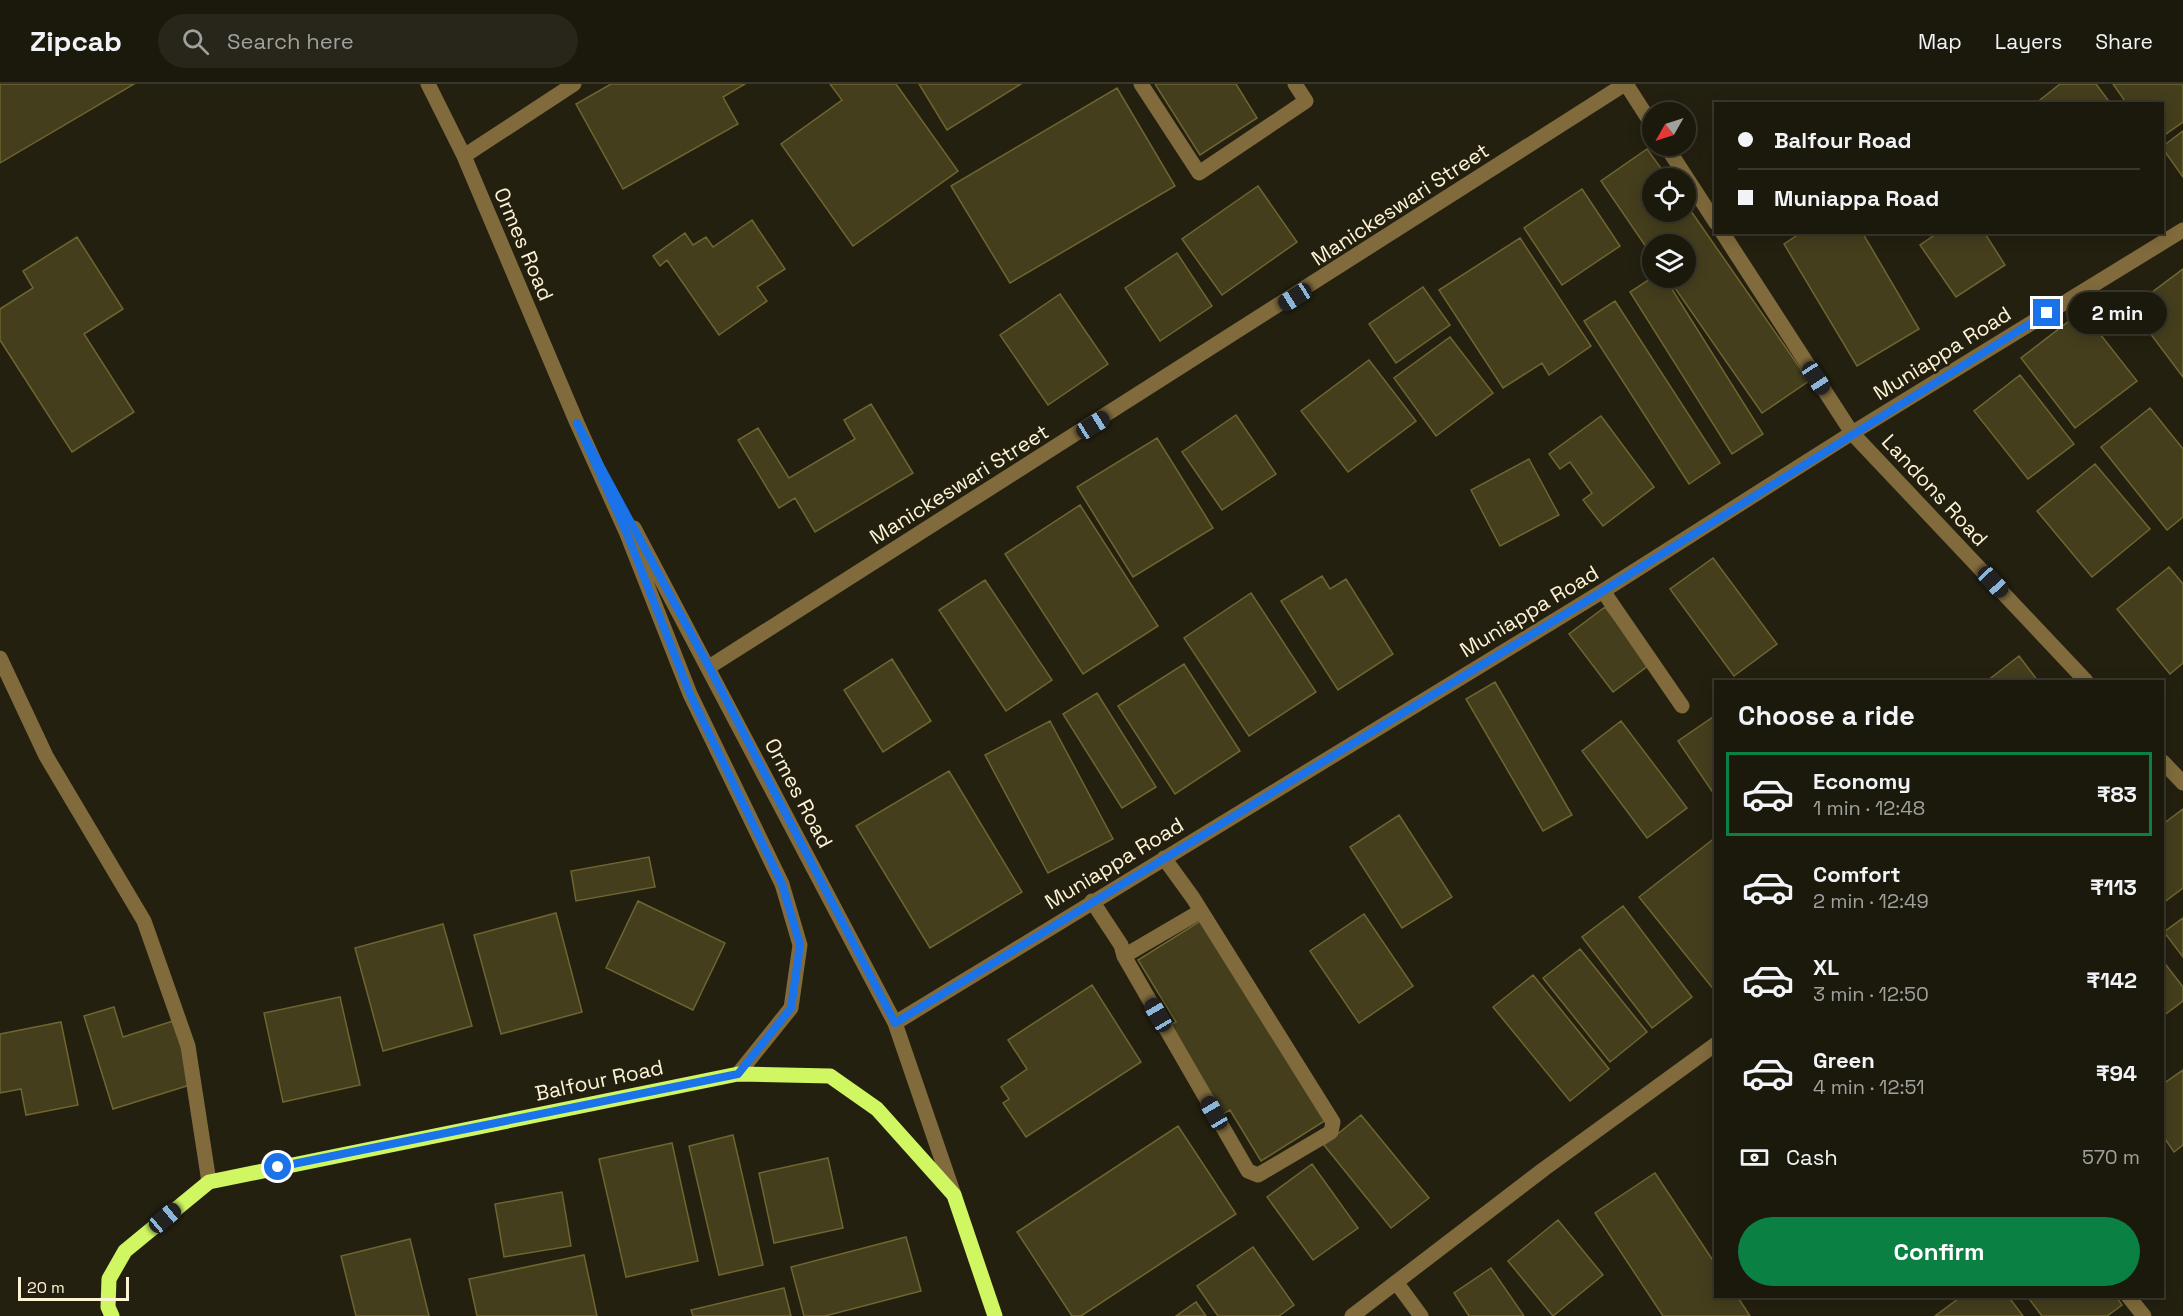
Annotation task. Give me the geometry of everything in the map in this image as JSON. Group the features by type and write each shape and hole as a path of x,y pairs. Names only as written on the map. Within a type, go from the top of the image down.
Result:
{"main road":[{"name":"Balfour Road","path":"209,1182 738,1074 830,1076 877,1109 954,1195"},
{"path":"111,1316 108,1307 109,1279 125,1251 209,1182"},
{"path":"954,1195 995,1316"}],"street":[{"name":"Ormes Road","path":"428,84 464,156 577,423 627,534 690,694 782,884 800,945 791,1008 738,1074"},
{"path":"464,156 574,84"},
{"path":"1141,84 1199,173 1306,101 1295,84"},
{"path":"1626,84 1642,109"},
{"name":"Manickeswari Street","path":"709,667 1315,284 1626,84"},
{"path":"1672,156 1714,220"},
{"name":"Muniappa Road","path":"895,1023 1603,591 1852,433 2183,230"},
{"name":"Landons Road","path":"1723,234 1852,433 2085,680"},
{"name":"Ormes Road","path":"577,423 709,667 895,1023 954,1195"},
{"path":"1603,591 1682,706"},
{"path":"0,658 46,756 144,921 188,1046 209,1182"},
{"path":"2164,763 2183,783"},
{"path":"1092,901 1121,945 1124,956 1248,1172 1258,1174 1331,1132 1333,1122 1201,911 1164,858"},
{"path":"1124,956 1201,911"},
{"path":"1352,1316 1544,1169 1714,1045"},
{"path":"1396,1282 1421,1316"},
{"path":"2130,1298 2144,1316"}],"building":[{"path":"0,84 134,84 0,163"},
{"path":"611,84 745,84 723,97 738,124 623,189 576,104"},
{"path":"830,84 896,84 958,171 853,246 781,144 842,100"},
{"path":"919,84 1021,84 947,130"},
{"path":"1155,84 1236,84 1257,118 1200,155"},
{"path":"2060,84 2096,84 2110,102 2038,102"},
{"path":"2113,84 2183,84 2183,122 2164,135 2164,102 2126,102"},
{"path":"1117,88 1175,186 1010,283 951,186"},
{"path":"2183,131 2183,177 2164,150 2164,145"},
{"path":"1642,152 1642,156 1652,156 1661,168 1642,168 1642,222 1696,222 1696,218 1809,381 1762,413 1675,288 1696,288 1696,234 1642,234 1642,241 1601,181"},
{"path":"1258,186 1297,242 1222,295 1182,239"},
{"path":"1582,189 1620,246 1562,285 1524,228"},
{"path":"752,220 785,269 757,287 767,301 719,335 667,260 660,266 653,256 685,233 693,245 706,237 713,247"},
{"path":"1799,234 1863,234 1919,329 1857,366 1784,244"},
{"path":"1936,234 1985,234 2005,265 1956,297 1920,245"},
{"path":"77,237 123,309 84,334 134,412 72,452 0,340 0,309 33,288 23,271"},
{"path":"1520,238 1591,346 1549,375 1542,363 1503,388 1439,290"},
{"path":"1177,253 1212,306 1160,341 1125,288"},
{"path":"2183,269 2183,377 2131,308"},
{"path":"1642,284 1642,288 1671,288 1763,434 1732,454 1630,292"},
{"path":"1423,287 1450,325 1396,363 1369,324"},
{"path":"1060,294 1108,364 1048,405 1000,335"},
{"path":"1615,301 1720,463 1689,484 1584,321"},
{"path":"2082,311 2137,381 2075,428 2021,358"},
{"path":"1450,337 1493,393 1436,436 1394,378"},
{"path":"1369,360 1416,421 1348,472 1301,411"},
{"path":"2020,375 2074,444 2028,479 1974,411"},
{"path":"871,404 913,473 815,532 795,498 779,508 738,440 758,428 789,478 855,439 844,420"},
{"path":"2150,408 2183,449 2183,517 2167,530 2101,447"},
{"path":"1236,415 1276,474 1222,510 1182,452"},
{"path":"1601,416 1654,487 1603,526 1583,500 1592,493 1570,462 1560,469 1549,454"},
{"path":"1157,438 1213,528 1133,577 1077,487"},
{"path":"1529,459 1559,515 1500,546 1471,490"},
{"path":"2095,464 2150,529 2092,577 2037,511"},
{"path":"1080,505 1158,626 1083,674 1005,554"},
{"path":"1713,558 1777,644 1734,676 1670,589"},
{"path":"2169,567 2183,584 2183,663 2170,674 2117,609"},
{"path":"1322,576 1330,589 1346,579 1393,654 1338,690 1281,601"},
{"path":"985,580 1052,680 1006,711 939,610"},
{"path":"1251,593 1316,692 1249,736 1184,638"},
{"path":"1605,607 1649,665 1613,692 1569,634"},
{"path":"2019,656 2037,680 1988,680"},
{"path":"892,659 931,721 883,752 844,690"},
{"path":"1184,664 1240,751 1175,794 1118,706"},
{"path":"1495,682 1572,815 1543,831 1466,699"},
{"path":"1097,693 1156,787 1122,808 1063,714"},
{"path":"1714,716 1714,794 1678,741"},
{"path":"1050,721 1113,839 1048,873 985,755"},
{"path":"1621,721 1687,808 1647,838 1582,751"},
{"path":"949,771 1022,892 930,948 856,826"},
{"path":"2183,809 2183,888 2164,902 2164,823"},
{"path":"1399,815 1452,897 1402,928 1350,847"},
{"path":"1714,839 1714,990 1639,897"},
{"path":"649,857 655,887 576,901 571,871"},
{"path":"638,901 725,943 693,1010 606,968"},
{"path":"1623,906 1692,997 1652,1028 1582,937"},
{"path":"556,913 582,1012 501,1034 474,935"},
{"path":"1364,914 1413,986 1359,1023 1310,951"},
{"path":"2183,918 2183,957 2164,932"},
{"path":"1202,920 1326,1120 1261,1161 1230,1110 1223,1114 1170,1025 1176,1022 1138,960"},
{"path":"443,924 472,1026 383,1051 355,948"},
{"path":"1580,949 1647,1032 1610,1062 1543,978"},
{"path":"2164,962 2183,987 2183,1001 2164,1015"},
{"path":"1533,975 1609,1069 1570,1101 1493,1007"},
{"path":"1092,985 1141,1062 1026,1137 1003,1103 1009,1099 1001,1087 1027,1069 1008,1040"},
{"path":"340,997 360,1085 283,1102 264,1013"},
{"path":"114,1007 123,1037 173,1021 193,1084 113,1109 84,1016"},
{"path":"61,1022 78,1105 26,1115 21,1089 0,1093 0,1034"},
{"path":"2183,1070 2183,1145 2174,1152 2164,1137 2164,1083"},
{"path":"1361,1115 1429,1198 1391,1228 1324,1145"},
{"path":"1178,1126 1236,1214 1081,1316 1072,1316 1017,1232"},
{"path":"733,1135 763,1265 719,1275 689,1146"},
{"path":"672,1143 698,1261 626,1277 599,1159"},
{"path":"828,1158 843,1228 774,1243 759,1173"},
{"path":"1312,1164 1358,1228 1313,1260 1267,1197"},
{"path":"1655,1173 1714,1262 1714,1298 1738,1298 1750,1316 1663,1316 1595,1213"},
{"path":"562,1192 571,1246 504,1257 495,1204"},
{"path":"1558,1220 1603,1275 1553,1316 1508,1261"},
{"path":"906,1237 921,1291 825,1316 804,1316 791,1267"},
{"path":"410,1239 429,1316 356,1316 341,1256"},
{"path":"1253,1247 1294,1305 1279,1316 1218,1316 1197,1286"},
{"path":"584,1255 597,1316 477,1316 469,1279"},
{"path":"1491,1268 1524,1316 1469,1316 1454,1293"},
{"path":"784,1288 791,1316 693,1316 691,1310"},
{"path":"1959,1298 2010,1298 2023,1316 1935,1316"},
{"path":"2028,1298 2117,1298 2122,1305 2107,1316 2042,1316"},
{"path":"1196,1302 1206,1316 1176,1316"}],"route":[{"path":"278,1167 738,1074 791,1008 800,945 782,884 690,694 627,534 577,423 709,667 895,1023 1603,591 2047,313"}]}
